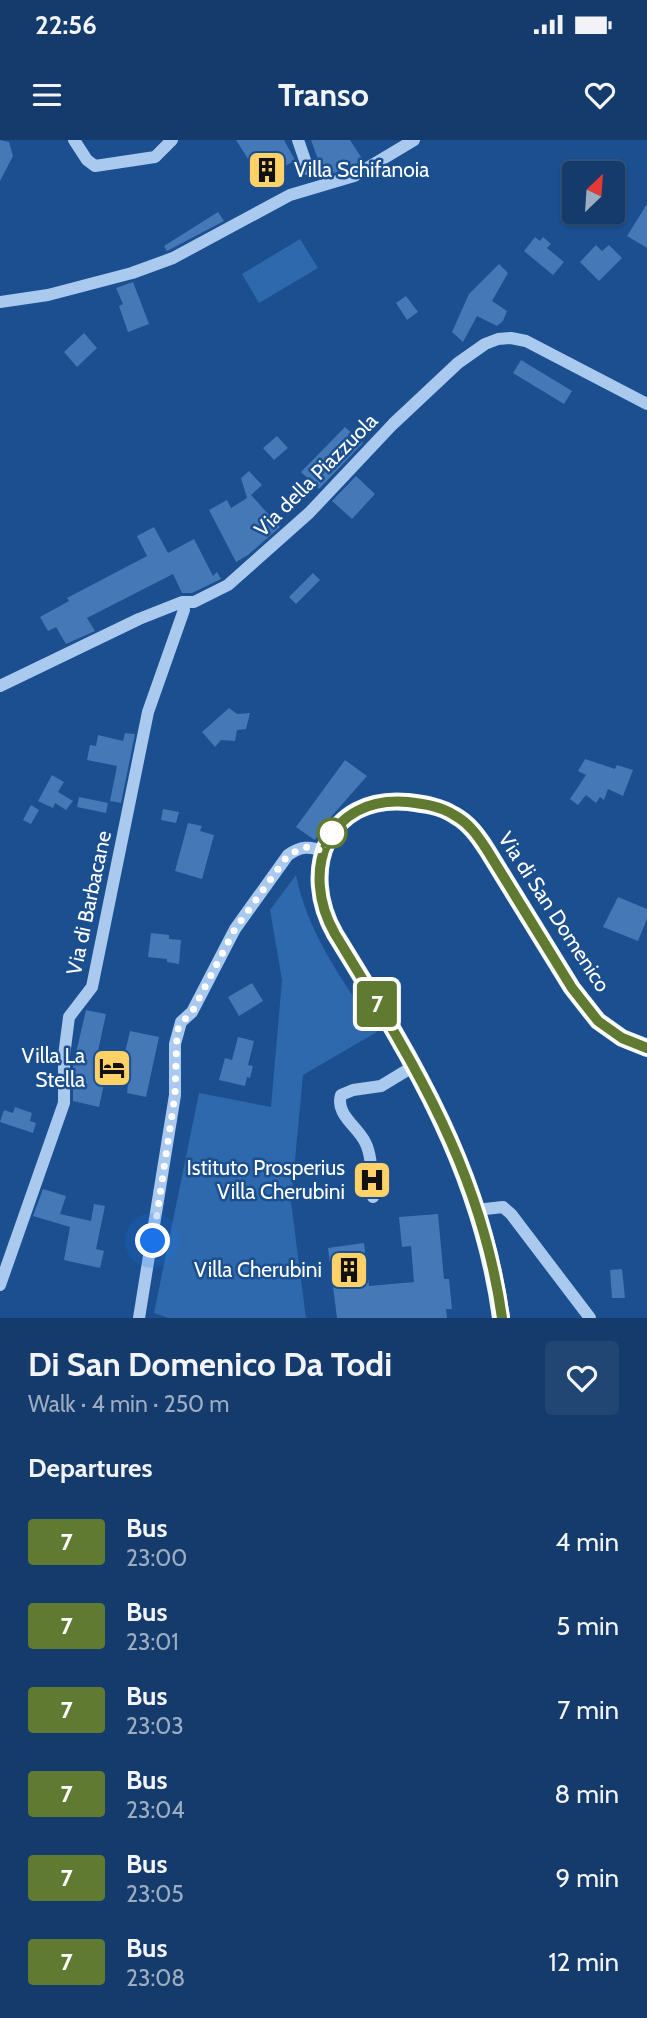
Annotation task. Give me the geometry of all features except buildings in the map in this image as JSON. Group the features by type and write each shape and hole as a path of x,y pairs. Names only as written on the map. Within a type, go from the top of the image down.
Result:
{"main road":[{"name":"Via di San Domenico","path":"502,1318 488,1249 461,1163 414,1066 323,911 319,881 324,851 332,833 341,821 359,810 385,802 435,806 454,815 472,829 487,850 572,988 598,1021 622,1038 647,1048"}],"street":[{"path":"74,140 87,160 95,166 155,157 172,140"},
{"path":"298,140 308,169"},
{"path":"0,302 48,295 132,273 173,258 290,195 354,176 414,140"},
{"name":"Via della Piazzuola","path":"0,686 139,619 182,602 194,602 228,584 253,565 309,513 402,415 458,363 485,344 511,338 526,341 647,404"},
{"name":"Via di Barbacane","path":"0,1285 64,1104 64,1056 69,1017 92,987 148,712 184,610 182,602"},
{"path":"139,1318 175,1095 177,1031 192,1012 235,929 288,855 306,847 324,851"},
{"path":"373,1197 367,1144 341,1111 341,1095 352,1090 381,1086 414,1066"},
{"path":"476,1210 503,1207 512,1214 590,1318"}],"shaded area":[{"path":"300,239 318,268 259,303 242,274"},
{"path":"296,875 318,938 377,1032 303,1075 291,1202 306,1318 168,1318 154,1313 199,1093 271,1107 282,980 270,910"}],"bus line":[{"name":"7","path":"502,1318 488,1249 461,1163 421,1077 323,911 319,891 321,861 326,842 336,827 353,813 385,802 435,806 454,815 472,829 487,850 572,988 598,1021 622,1038 647,1048"}],"place":[{"name":"Villa Schifanoia","path":"267,170"},
{"name":"Villa La Stella","path":"112,1068"},
{"name":"Istituto Prosperius Villa Cherubini","path":"372,1180"},
{"name":"Villa Cherubini","path":"349,1270"}],"route":[{"path":"153,1241 175,1095 177,1031 192,1012 235,929 288,855 306,847 324,851 332,833"}]}
